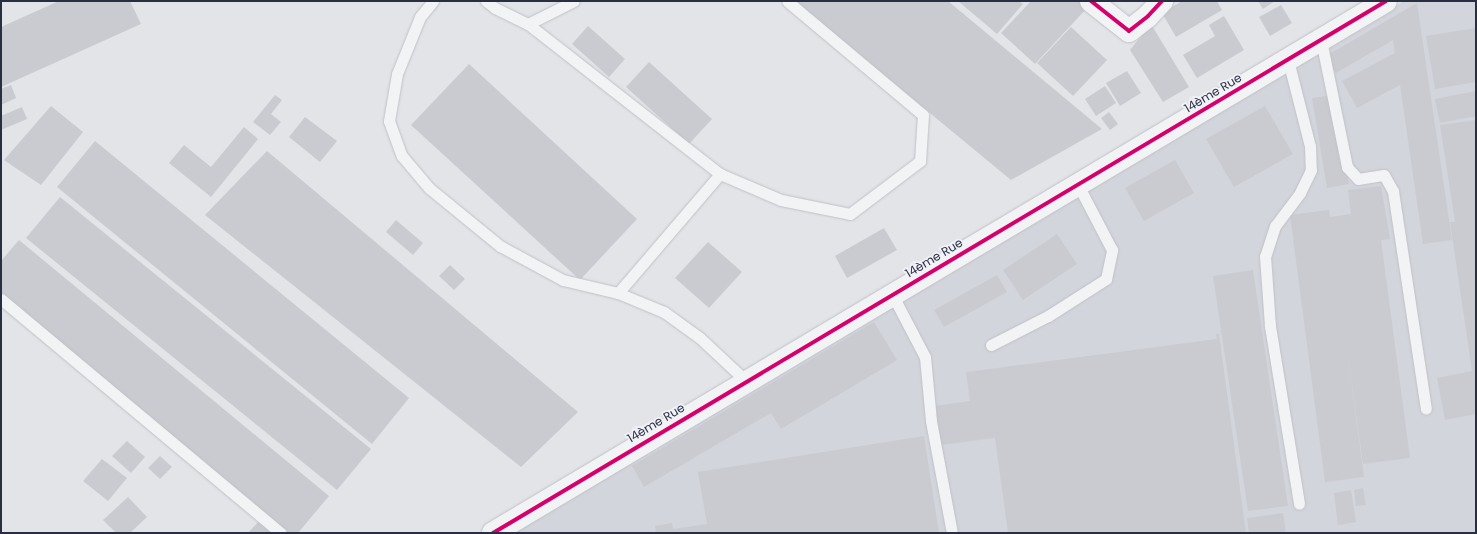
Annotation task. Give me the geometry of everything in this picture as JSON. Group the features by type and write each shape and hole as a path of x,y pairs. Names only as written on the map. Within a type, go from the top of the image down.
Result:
{"street":[{"path":"1091,1 1129,31 1148,16 1162,1"},
{"name":"14ème Rue","path":"493,533 892,294 1288,60 1381,2"}],"lane":[{"path":"434,1 420,17 397,74 389,121 402,156 429,188 500,246 564,280 618,293 664,312 700,338 746,381"},
{"path":"486,1 495,8 528,24 720,174 781,200 850,214 920,161 923,115 787,1"},
{"path":"528,24 574,1"},
{"path":"1321,40 1347,167 1358,179 1384,175 1394,191 1426,409"},
{"path":"1288,60 1310,146 1311,170 1300,193 1275,226 1266,256 1270,326 1299,504"},
{"path":"618,293 720,174"},
{"path":"991,345 1048,316 1106,279 1112,250 1078,185"},
{"path":"892,294 925,357 931,421 952,533"},
{"path":"1,299 281,533"}],"shaded area":[{"path":"1404,1 1476,1 1476,533 499,533"}],"building":[{"path":"59,1 130,1 141,24 1,87 1,27"},
{"path":"794,1 948,1 1102,129 1011,180"},
{"path":"958,1 1019,1 1023,4 997,34"},
{"path":"1031,1 1081,1 1088,7 1035,64 1001,33"},
{"path":"1182,1 1217,1 1222,10 1176,37 1162,13"},
{"path":"1258,1 1275,1 1263,9"},
{"path":"1417,3 1452,240 1423,244 1400,85 1357,108 1342,81 1395,53 1393,40 1336,73 1326,56"},
{"path":"1281,5 1292,23 1270,36 1259,17"},
{"path":"1224,16 1244,50 1197,78 1183,55 1215,36 1209,25"},
{"path":"1151,24 1189,87 1163,102 1130,50"},
{"path":"588,26 625,59 609,77 572,44"},
{"path":"1071,27 1107,60 1073,96 1037,63"},
{"path":"1476,28 1476,82 1435,89 1426,36"},
{"path":"649,62 712,119 689,144 626,87"},
{"path":"469,64 637,219 580,280 411,125"},
{"path":"1127,71 1141,93 1120,106 1106,83"},
{"path":"11,85 16,98 1,105 1,89"},
{"path":"1105,86 1116,103 1096,116 1085,99"},
{"path":"1476,91 1476,116 1440,123 1435,99"},
{"path":"275,95 282,100 271,114 281,122 270,135 253,122"},
{"path":"1333,95 1349,184 1327,188 1312,98"},
{"path":"51,106 83,132 41,185 4,160"},
{"path":"1265,106 1293,154 1234,187 1206,139"},
{"path":"22,107 27,119 1,130 1,116"},
{"path":"1109,112 1118,124 1110,130 1101,118"},
{"path":"305,117 337,141 320,162 289,137"},
{"path":"1476,120 1476,414 1445,420 1437,378 1472,371 1450,222 1455,222 1440,125"},
{"path":"244,127 258,139 211,197 169,163 184,145 211,167"},
{"path":"95,141 409,398 372,444 57,187"},
{"path":"267,151 578,412 521,467 205,215"},
{"path":"1175,160 1194,193 1144,221 1125,188"},
{"path":"1381,186 1390,239 1381,240 1410,458 1363,464 1346,342 1364,477 1325,482 1290,215 1329,210 1330,217 1351,214 1348,190"},
{"path":"60,197 371,449 337,490 26,238"},
{"path":"396,220 423,243 413,255 386,232"},
{"path":"884,228 897,250 847,278 835,256"},
{"path":"1057,234 1077,264 1023,300 1003,270"},
{"path":"19,240 329,496 298,533 286,533 1,297 1,261"},
{"path":"708,242 742,272 709,308 675,278"},
{"path":"450,265 465,279 454,290 439,276"},
{"path":"1253,270 1288,506 1248,511 1213,276"},
{"path":"997,275 1007,292 944,327 934,310"},
{"path":"874,322 897,360 781,429 771,413 644,487 632,466"},
{"path":"1216,334 1219,334 1246,533 1008,533 995,438 941,445 935,406 970,401 966,372 1217,339"},
{"path":"924,436 939,533 656,533 655,526 672,523 673,529 707,524 698,472"},
{"path":"127,441 145,457 131,473 112,456"},
{"path":"160,456 172,467 160,479 148,468"},
{"path":"102,459 127,478 108,501 83,481"},
{"path":"1363,488 1366,505 1356,506 1354,490"},
{"path":"1351,490 1356,522 1338,525 1334,493"},
{"path":"128,497 147,517 130,533 116,533 103,520"},
{"path":"1283,513 1286,533 1249,533 1247,518"},
{"path":"259,521 271,533 248,533"}],"cycle path":[{"path":"1091,1 1129,31 1148,16 1162,1"},
{"path":"493,533 1386,1"}]}
